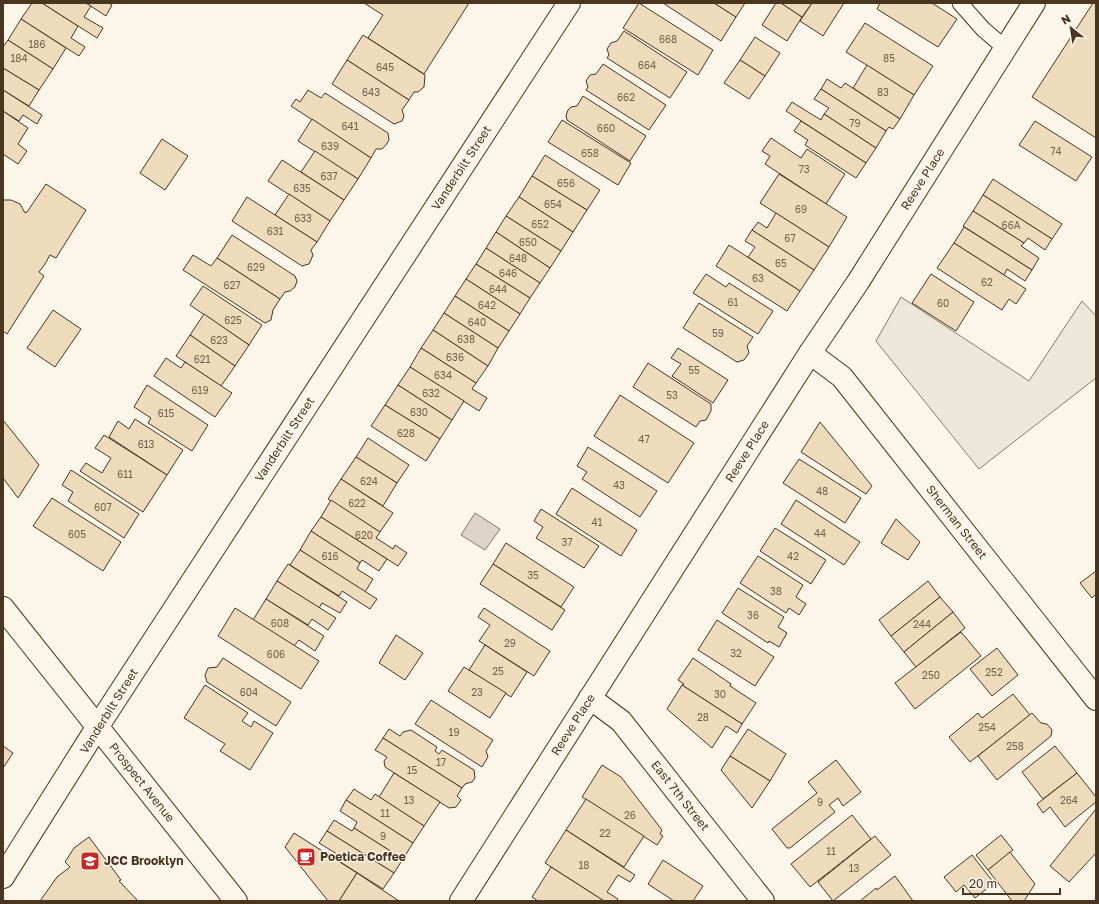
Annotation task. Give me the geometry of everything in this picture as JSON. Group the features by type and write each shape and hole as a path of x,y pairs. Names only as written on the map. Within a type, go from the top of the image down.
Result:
{"street":[{"name":"Vanderbilt Street","path":"3,877 98,726 569,3"},
{"name":"Reeve Place","path":"461,901 810,353 862,276 1034,3"},
{"name":"Sherman Street","path":"810,353 842,377 1096,699"},
{"name":"Prospect Avenue","path":"3,608 73,698 98,726 236,901"},
{"name":"East 7th Street","path":"590,698 621,721 762,901"}],"lane":[{"path":"960,3 983,29 1005,48"}],"shaded area":[{"path":"901,297 1029,381 1082,301 1096,316 1096,378 979,469 876,341"},
{"path":"475,513 500,529 485,550 461,535"}],"building":[{"path":"32,3 42,3 78,26 71,38 85,47 79,56 21,19"},
{"path":"42,3 86,3 91,6 84,17 103,28 97,38"},
{"path":"86,3 109,3 112,5 106,16"},
{"path":"364,3 469,3 424,74 368,38 383,15"},
{"path":"639,3 713,50 698,75 623,28"},
{"path":"663,3 714,3 736,17 721,41"},
{"path":"714,3 745,3 736,17"},
{"path":"776,3 781,3 802,17 787,41 762,25"},
{"path":"781,3 812,3 802,17"},
{"path":"812,3 844,3 823,36 800,21"},
{"path":"880,3 932,3 957,19 938,47 877,9"},
{"path":"1093,3 1096,3 1096,138 1032,97"},
{"path":"21,19 66,48 53,69 8,40"},
{"path":"865,23 933,66 914,95 846,52"},
{"path":"624,31 687,72 670,98 607,58 609,55 607,49 611,43 617,41"},
{"path":"363,35 425,75 424,87 418,92 414,92 409,100 347,60"},
{"path":"755,37 780,53 765,76 740,60"},
{"path":"8,40 53,69 39,90 3,68 3,47"},
{"path":"347,60 409,100 402,110 404,116 402,121 394,124 332,84"},
{"path":"740,60 765,76 749,99 724,83"},
{"path":"603,64 666,105 649,130 586,90 588,87 586,81 590,75 596,74"},
{"path":"867,65 914,95 900,119 853,88"},
{"path":"3,68 39,90 29,106 3,90"},
{"path":"827,79 841,88 845,83 900,119 893,129 889,127 886,131 821,89"},
{"path":"821,89 886,131 876,148 824,114 829,108 814,99"},
{"path":"3,90 42,115 37,124 23,115 19,121 3,111"},
{"path":"308,90 321,98 325,93 388,133 389,140 386,145 382,149 376,149 371,158 291,106 296,99 300,102"},
{"path":"583,96 646,136 630,161 567,120 566,116 568,110 571,107 577,106"},
{"path":"792,102 821,120 824,114 876,148 866,163 786,111"},
{"path":"3,111 28,128 18,144 27,151 18,164 3,154"},
{"path":"312,119 371,158 358,179 298,141"},
{"path":"562,120 631,163 618,185 548,142"},
{"path":"801,121 866,163 856,178 805,145 808,140 794,131"},
{"path":"1035,121 1092,157 1076,181 1019,145"},
{"path":"771,138 801,158 807,149 845,174 826,204 765,164 770,156 762,151"},
{"path":"162,139 188,156 165,190 140,173"},
{"path":"315,151 358,179 344,200 301,172"},
{"path":"545,155 600,190 587,210 532,176"},
{"path":"282,160 344,200 330,221 268,181"},
{"path":"779,174 847,217 829,247 760,203"},
{"path":"532,176 587,210 573,232 519,197"},
{"path":"993,179 1062,224 1052,239 983,195"},
{"path":"46,184 86,210 56,258 50,255 39,272 44,276 7,334 3,331 3,200 11,200 20,204 25,213"},
{"path":"289,194 330,221 317,242 275,215"},
{"path":"983,195 1052,239 1045,250 1028,238 1024,243 973,211"},
{"path":"247,197 317,242 311,250 313,255 309,264 302,266 232,221"},
{"path":"519,197 573,232 561,251 506,216"},
{"path":"973,211 1024,243 1021,246 1039,258 1032,270 963,226"},
{"path":"776,213 829,247 814,270 752,230 758,222 767,228"},
{"path":"506,216 561,251 550,268 496,232"},
{"path":"964,227 1032,270 1025,281 1007,269 1004,275 954,243"},
{"path":"752,230 814,270 800,291 748,257 755,247 745,241"},
{"path":"496,232 550,268 540,283 486,248"},
{"path":"232,235 295,276 297,281 295,287 290,291 285,292 280,299 217,258"},
{"path":"954,243 1026,289 1016,304 1009,299 1002,310 937,268"},
{"path":"729,245 800,291 787,311 716,266"},
{"path":"486,248 540,283 530,298 476,264"},
{"path":"193,255 211,266 217,258 280,299 273,310 271,320 265,323 183,270"},
{"path":"476,264 530,298 520,314 466,279"},
{"path":"706,274 726,287 729,283 773,311 758,334 693,293"},
{"path":"931,274 974,302 956,331 912,303"},
{"path":"466,279 520,314 509,331 455,296"},
{"path":"203,286 262,325 249,345 190,305"},
{"path":"455,296 509,331 498,348 444,313"},
{"path":"699,303 753,337 747,346 749,353 744,360 737,362 683,328"},
{"path":"53,310 81,329 55,367 27,348"},
{"path":"444,313 498,348 488,366 433,330"},
{"path":"204,314 249,345 235,366 190,335"},
{"path":"433,330 488,366 476,383 421,348"},
{"path":"190,335 235,366 221,386 176,356"},
{"path":"421,348 476,383 472,389 487,398 479,411 410,367"},
{"path":"678,348 728,380 713,403 672,376 681,364 671,358"},
{"path":"166,358 181,368 185,362 232,393 215,417 154,376"},
{"path":"648,363 711,404 711,411 706,420 700,421 696,427 633,387"},
{"path":"410,367 464,401 452,420 398,385"},
{"path":"147,385 208,425 192,451 148,423 151,418 134,407"},
{"path":"398,385 452,420 440,439 385,405"},
{"path":"620,395 694,443 668,483 594,436"},
{"path":"385,405 440,439 426,461 371,426"},
{"path":"135,419 183,450 167,475 109,437 118,421 129,429"},
{"path":"3,420 39,465 18,498 3,478"},
{"path":"820,422 872,486 866,494 801,452"},
{"path":"104,435 167,475 143,512 80,471 86,463 102,473 111,458 95,448"},
{"path":"368,438 409,465 397,483 356,457"},
{"path":"588,447 657,491 640,517 582,479 587,472 577,466"},
{"path":"356,457 397,483 383,506 341,479"},
{"path":"799,459 861,498 845,523 783,483"},
{"path":"71,470 139,514 124,538 68,501 73,492 62,485"},
{"path":"341,479 393,513 380,532 328,499"},
{"path":"572,488 637,530 621,556 556,514"},
{"path":"52,498 121,542 103,571 33,526"},
{"path":"331,500 380,532 376,538 393,549 395,545 407,553 398,566 321,517"},
{"path":"796,500 860,542 844,565 781,524"},
{"path":"541,509 599,546 584,568 536,538 543,527 534,521"},
{"path":"321,517 387,559 379,571 362,560 360,563 311,531"},
{"path":"896,519 920,542 908,560 881,543"},
{"path":"775,528 826,560 811,584 760,551"},
{"path":"311,531 360,563 357,569 373,579 365,592 300,550"},
{"path":"506,543 574,587 561,607 493,564"},
{"path":"300,550 377,599 370,609 342,591 339,596 290,565"},
{"path":"758,556 803,585 796,597 806,604 799,615 789,608 786,613 740,583"},
{"path":"288,564 347,602 340,613 322,603 319,608 277,581"},
{"path":"493,564 565,610 552,630 480,584"},
{"path":"1096,571 1096,594 1092,598 1080,583"},
{"path":"277,581 336,618 328,630 312,619 308,625 266,599"},
{"path":"928,581 940,597 891,636 879,620"},
{"path":"738,588 784,617 778,627 787,633 779,647 769,641 768,643 722,613"},
{"path":"940,597 953,612 904,652 891,636"},
{"path":"266,599 324,636 315,651 299,640 294,646 253,620"},
{"path":"235,608 319,661 301,689 218,636"},
{"path":"484,608 550,651 534,676 479,641 490,625 478,617"},
{"path":"953,612 965,628 916,667 904,652"},
{"path":"717,620 774,657 755,686 698,650"},
{"path":"961,632 981,656 915,709 895,683"},
{"path":"396,635 423,653 405,680 379,663"},
{"path":"485,645 527,672 511,697 469,670"},
{"path":"997,648 1018,675 992,696 970,669"},
{"path":"223,658 291,702 276,726 207,682 205,675 208,668 217,667"},
{"path":"693,658 731,684 730,686 756,703 742,724 682,685 684,684 678,680"},
{"path":"464,667 506,693 490,718 448,691"},
{"path":"205,685 248,713 242,721 251,727 254,721 273,733 250,770 220,751 225,744 184,718"},
{"path":"682,685 742,724 737,733 726,726 712,748 667,709"},
{"path":"1013,694 1030,715 970,762 949,737 978,713 982,718"},
{"path":"431,700 493,740 486,751 488,757 482,767 415,724"},
{"path":"1032,713 1041,723 1047,724 1052,730 1051,736 997,780 978,756"},
{"path":"389,729 400,736 403,732 411,730 437,747 435,751 439,754 442,750 474,770 475,778 472,782 465,784 462,788 383,738"},
{"path":"748,729 786,754 770,781 730,756"},
{"path":"383,738 462,788 457,796 461,800 456,807 449,808 385,767 384,761 387,757 375,750"},
{"path":"3,746 13,753 3,768"},
{"path":"1055,746 1077,773 1043,799 1022,772"},
{"path":"730,756 770,781 752,808 721,770"},
{"path":"836,760 861,792 843,806 838,798 829,805 835,812 790,848 787,848 772,829 817,793 808,782"},
{"path":"602,765 621,777 662,830 660,834 663,836 657,845 582,797"},
{"path":"394,773 440,802 424,826 379,797"},
{"path":"1077,773 1096,797 1096,802 1065,827 1050,807 1043,813 1037,804"},
{"path":"354,789 371,800 375,794 424,826 413,843 346,800"},
{"path":"586,799 644,836 624,867 566,830"},
{"path":"346,800 413,843 403,859 354,828 357,822 340,811"},
{"path":"1096,809 1096,853 1069,882 1050,866"},
{"path":"852,815 871,839 810,887 791,864"},
{"path":"334,820 352,831 354,828 403,859 394,873 327,831"},
{"path":"566,830 635,875 630,882 618,875 607,892 618,899 616,901 604,901 545,863"},
{"path":"327,831 394,873 383,889 334,858 337,854 319,843"},
{"path":"294,833 357,873 339,901 328,901 285,847"},
{"path":"1001,835 1013,850 988,870 976,855"},
{"path":"875,836 891,855 833,901 818,882"},
{"path":"89,837 121,880 119,881 138,901 40,901 57,877 70,867 65,862 74,848"},
{"path":"1010,852 1035,884 1024,901 1012,901 988,870"},
{"path":"972,855 994,883 975,898 964,885 956,892 944,877"},
{"path":"663,860 703,886 693,901 674,901 648,884"},
{"path":"551,867 604,901 538,901 532,897"},
{"path":"357,873 399,901 339,901"},
{"path":"895,876 913,901 860,901 876,888 877,890"}],"place":[{"name":"Poetica Coffee","path":"306,857"},
{"name":"JCC Brooklyn","path":"90,861"}]}
